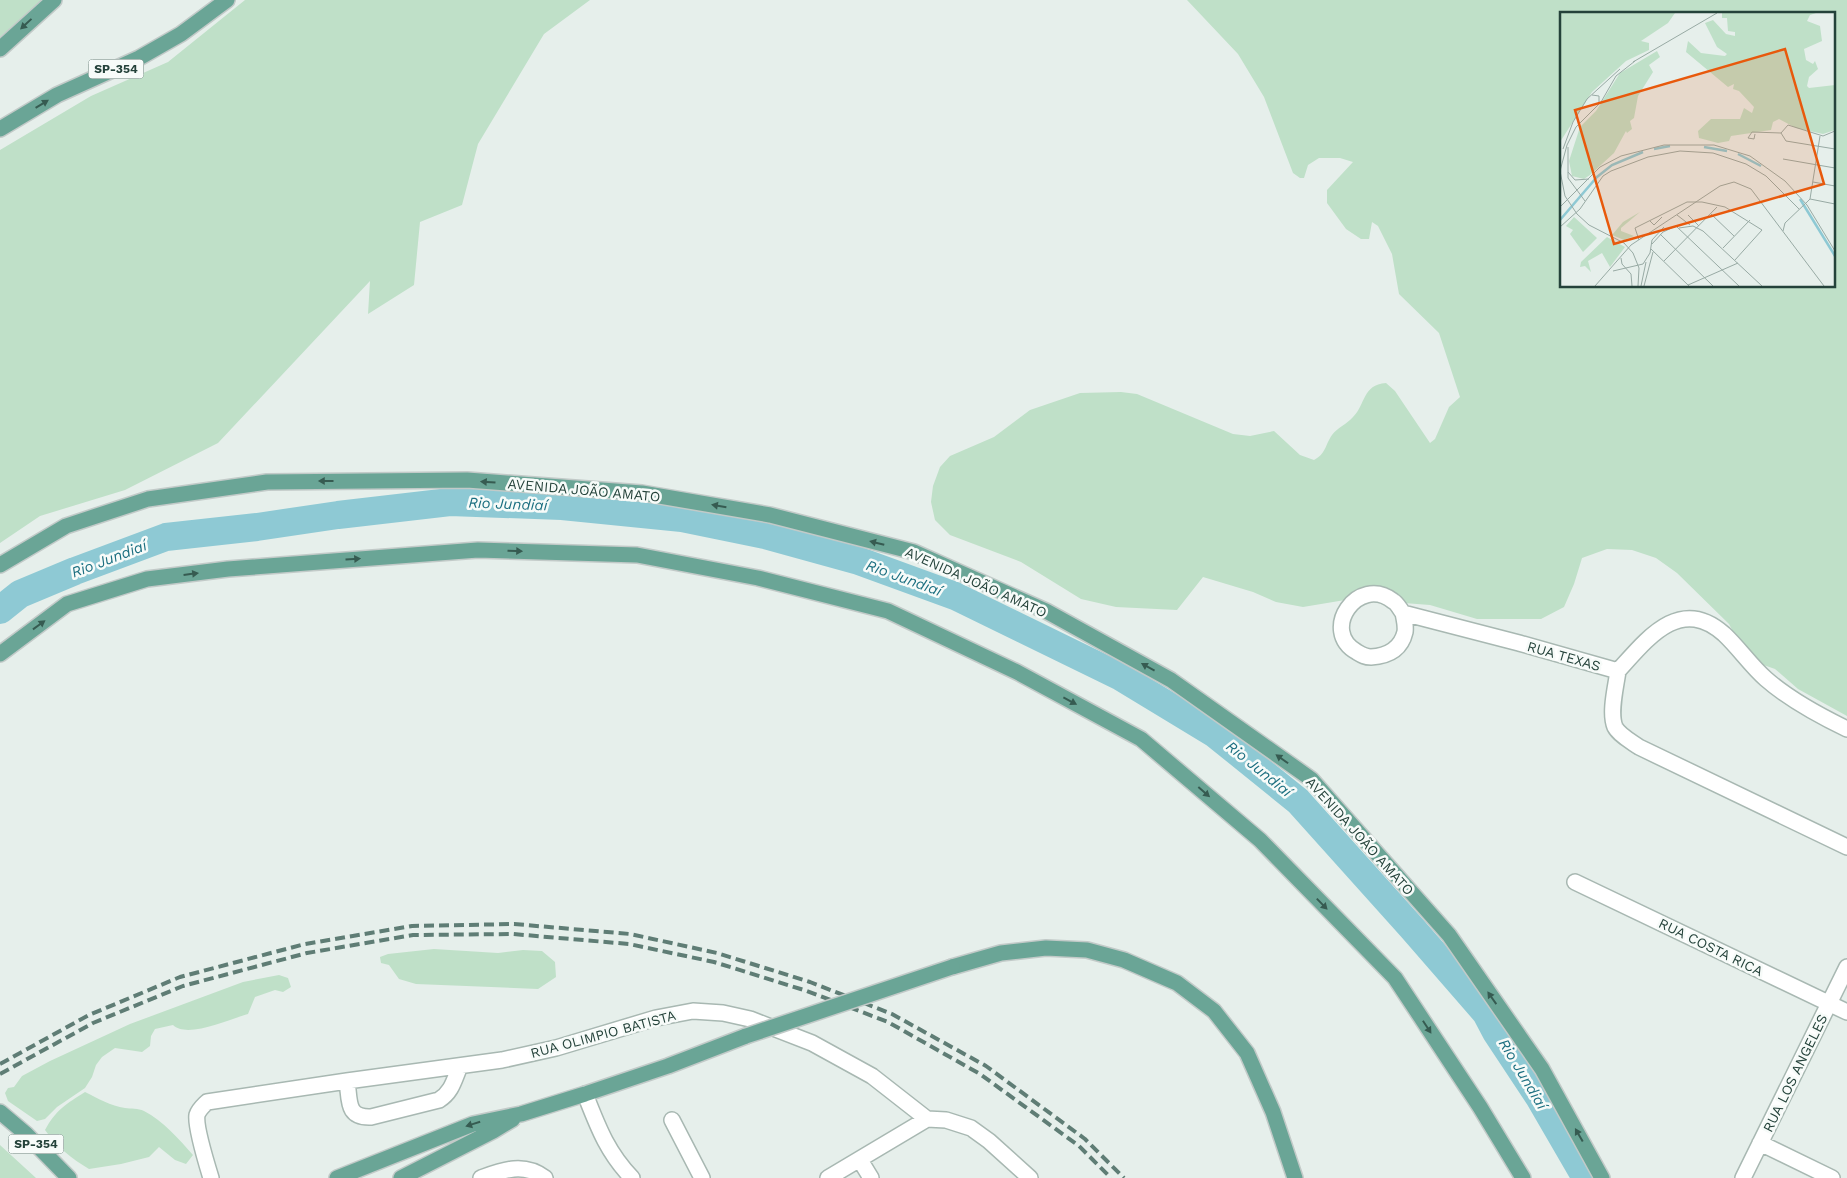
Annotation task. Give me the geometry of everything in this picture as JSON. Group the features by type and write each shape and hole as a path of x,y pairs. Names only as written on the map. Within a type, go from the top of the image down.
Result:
{"main road":[{"path":"0,49 54,0"},
{"path":"198,21 210,0"},
{"name":"SP-354","path":"4,128 56,95 139,58 181,34 227,0"},
{"name":"AVENIDA JOÃO AMATO","path":"0,565 66,526 148,500 267,482 467,480 642,493 770,515 914,552 1046,611 1171,680 1311,779 1449,935 1542,1069 1602,1178"},
{"path":"0,654 68,604 147,579 228,569 478,550 637,555 758,578 888,611 1017,672 1141,739 1260,840 1395,978 1480,1107 1523,1178"},
{"path":"338,1178 473,1124 521,1114 586,1094 668,1066 746,1036 952,967 1001,953 1046,948 1087,950 1124,960 1178,983 1214,1011 1247,1053 1273,1112 1295,1178"},
{"name":"SP-354","path":"0,1112 26,1134 69,1178"},
{"path":"402,1178 493,1131 521,1114"}],"street":[{"name":"RUA TEXAS","path":"1403,613 1406,630 1398,647 1384,657 1366,657 1350,648 1342,633 1343,615 1353,601 1366,594 1381,594 1394,601 1403,613 1618,671 1613,711 1615,727 1626,738 1639,747 1847,847"},
{"path":"1618,671 1649,636 1672,622 1696,618 1712,624 1726,635 1765,678 1802,706 1847,729"},
{"name":"RUA COSTA RICA","path":"1575,882 1847,1012"},
{"name":"RUA LOS ANGELES","path":"1743,1178 1847,967"},
{"name":"RUA OLIMPIO BATISTA","path":"211,1178 197,1124 197,1114 207,1102 502,1060 556,1048 656,1018 693,1011 723,1013 750,1019 812,1043 872,1076 927,1119"},
{"path":"347,1081 352,1111 355,1116 361,1118 371,1117 439,1100 447,1095 452,1088 460,1066"},
{"path":"586,1094 600,1131 617,1162 632,1178"},
{"path":"828,1178 927,1119 946,1120 971,1128 989,1141 1030,1178"},
{"path":"672,1120 702,1178"},
{"path":"1760,1143 1832,1178"},
{"path":"860,1160 871,1178"},
{"path":"481,1178 500,1171 522,1168 537,1172 545,1178"}],"green space":[{"path":"0,0 42,0 0,37"},
{"path":"245,0 590,0 544,34 478,144 462,205 420,222 414,285 368,314 370,281 218,443 125,490 40,516 0,543 0,150 91,96 168,62"},
{"path":"1187,0 1847,0 1847,716 1798,689 1775,669 1752,661 1741,647 1729,624 1677,573 1656,558 1632,550 1607,549 1582,558 1564,607 1541,619 1477,619 1430,605 1351,599 1303,607 1276,602 1253,592 1203,577 1177,610 1116,607 1081,599 1021,562 950,535 935,520 931,502 933,486 940,467 950,456 994,437 1030,410 1080,393 1121,392 1137,394 1233,434 1250,436 1274,431 1300,455 1314,460 1323,452 1334,433 1357,412 1368,391 1373,387 1386,383 1395,391 1430,443 1435,439 1449,407 1460,397 1439,333 1399,294 1392,254 1378,226 1372,222 1369,239 1361,239 1346,229 1327,203 1327,190 1353,162 1340,158 1319,158 1308,165 1304,178 1300,178 1293,173 1264,97 1238,54"},
{"path":"434,949 498,953 523,950 542,951 555,962 556,977 538,989 416,984 399,979 389,965 381,963 380,957 388,954"},
{"path":"279,975 288,978 291,987 283,992 275,990 255,997 248,1014 198,1029 180,1029 173,1025 155,1029 151,1036 150,1046 142,1052 115,1048 102,1057 96,1065 92,1077 85,1088 57,1107 45,1119 37,1121 8,1101 5,1093 8,1088 14,1087 22,1076 50,1061 130,1024 243,982"},
{"path":"85,1092 115,1105 139,1109 151,1115 164,1125 193,1155 186,1164 175,1160 159,1147 149,1157 89,1169 65,1152 45,1130 53,1117 62,1108"},
{"path":"0,1145 36,1178 0,1178"}],"waterway":[{"name":"Rio Jundiaí","path":"0,610 20,594 166,537 450,502 562,506 682,518 765,535 859,561 955,596 1121,677 1215,734 1298,801 1486,1013 1496,1032 1539,1097 1586,1178"}],"railway":[{"path":"0,1064 89,1015 180,977 305,944 412,926 514,924 630,934 717,953 810,982 892,1014 986,1066 1085,1139 1124,1178"},
{"path":"0,1074 93,1023 183,986 307,953 413,935 513,934 629,944 714,962 807,991 888,1022 980,1074 1079,1146 1111,1178"}]}
